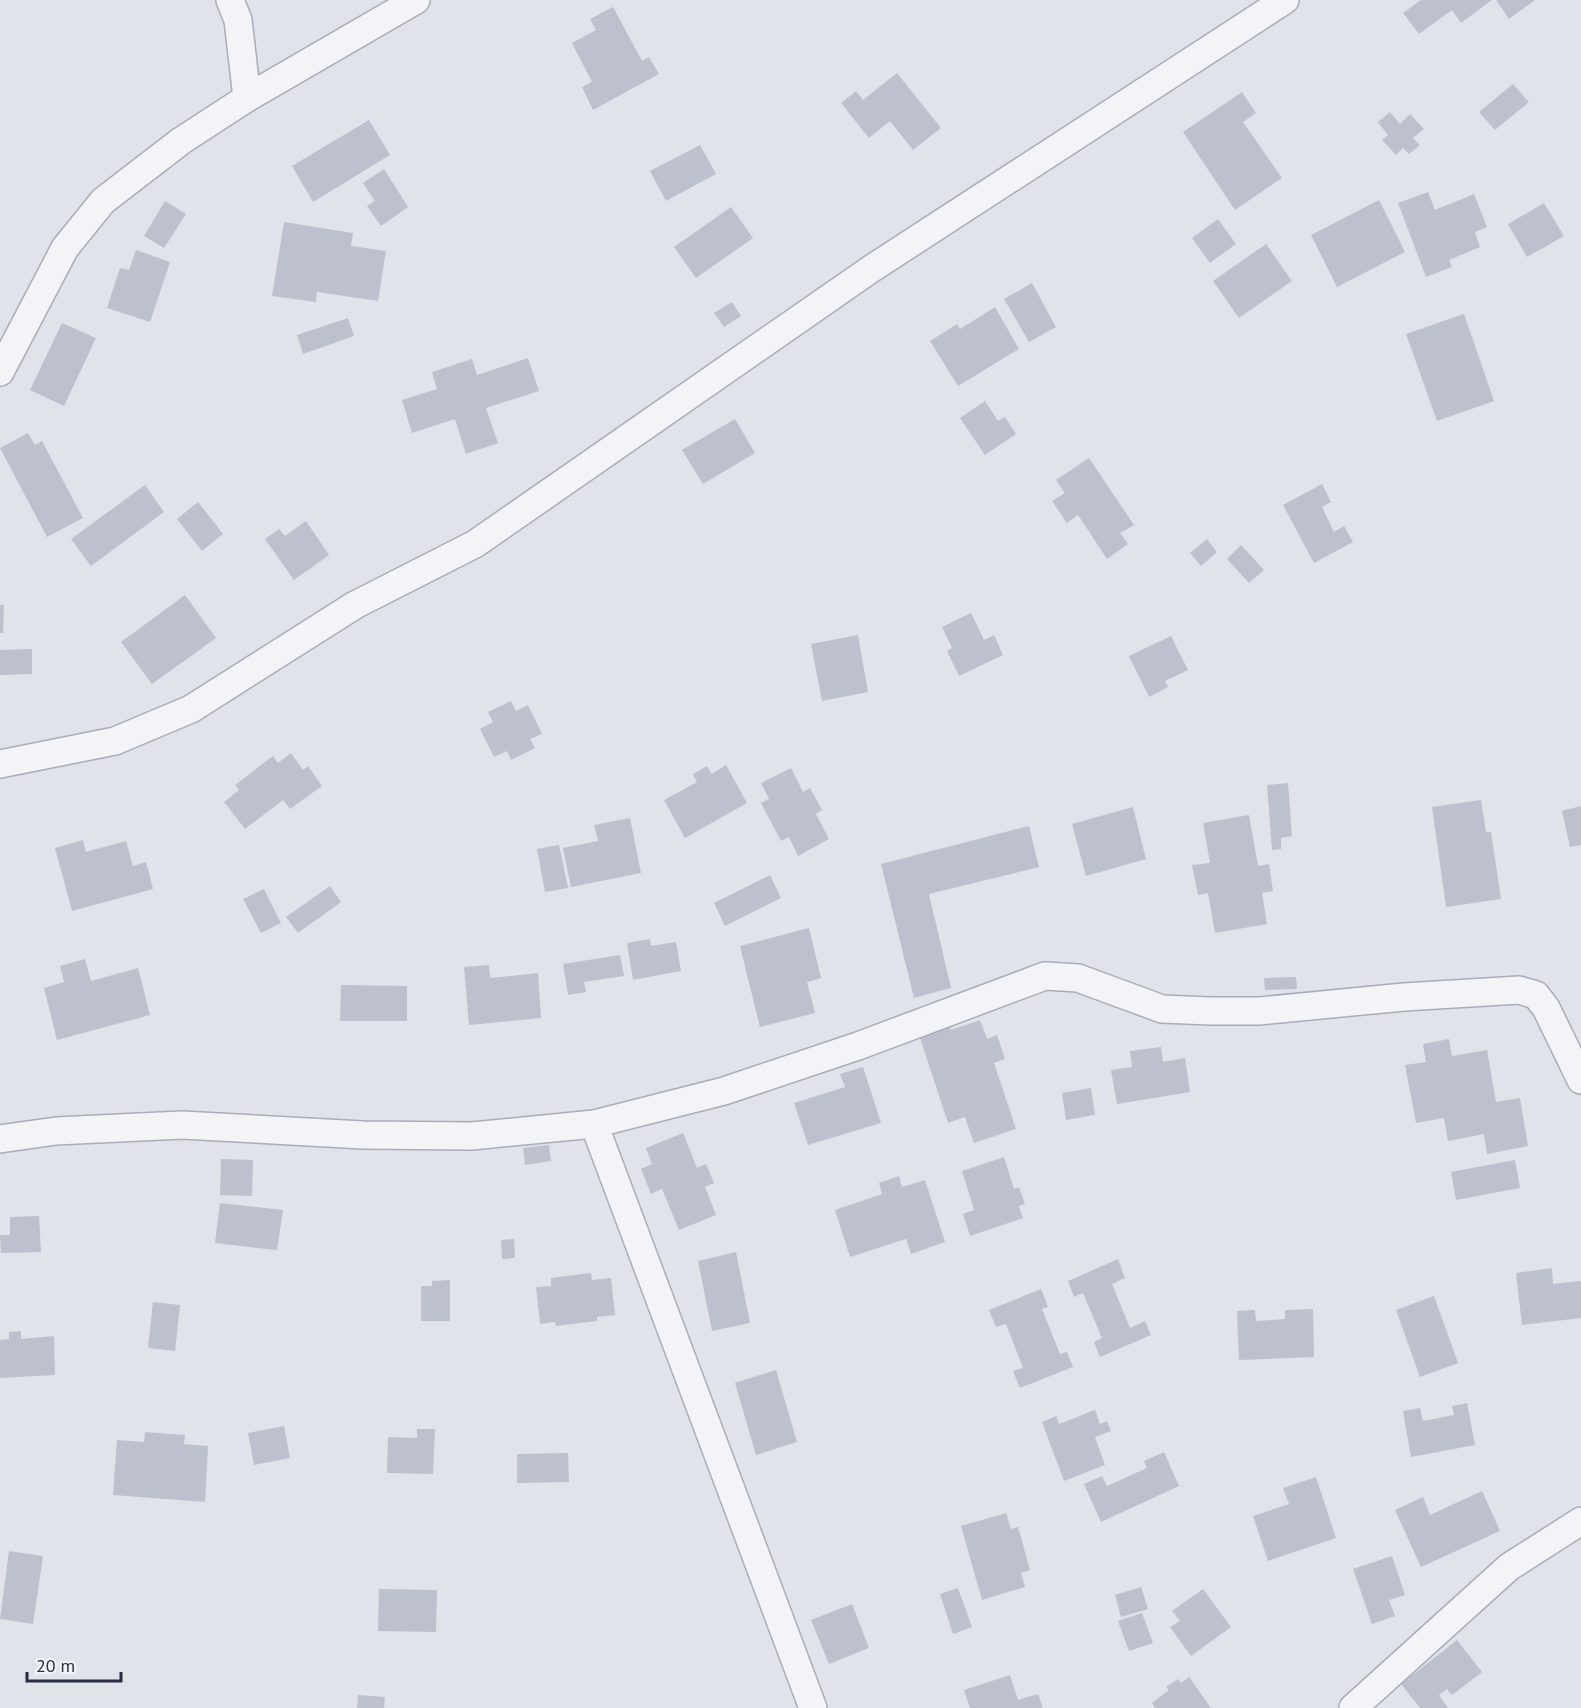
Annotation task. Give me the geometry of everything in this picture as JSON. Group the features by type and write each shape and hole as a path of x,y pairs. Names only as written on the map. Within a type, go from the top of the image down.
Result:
{"street":[{"path":"230,0 238,20 247,98"},
{"path":"0,372 65,248 103,201 181,141 247,98 416,0"},
{"path":"0,764 116,741 191,709 355,605 475,544 871,268 1285,0"},
{"path":"0,1139 56,1131 182,1125 363,1134 472,1136 594,1124 724,1091 858,1047 1045,976 1078,978 1162,1009 1210,1011 1259,1011 1404,997 1519,990 1536,995 1546,1008 1581,1080"},
{"path":"594,1124 813,1708"},
{"path":"1353,1708 1509,1567 1581,1521"}],"building":[{"path":"1421,0 1492,0 1461,23 1452,10 1419,34 1403,13"},
{"path":"1496,0 1535,0 1509,19"},
{"path":"613,7 642,61 649,57 659,74 593,110 582,87 592,82 572,43 596,30 590,19"},
{"path":"897,73 941,128 913,150 890,121 869,138 841,103 856,91 863,100"},
{"path":"1513,84 1529,102 1495,130 1479,112"},
{"path":"1242,92 1256,113 1243,122 1282,178 1235,210 1183,132"},
{"path":"1390,112 1400,124 1410,114 1424,129 1413,138 1420,145 1409,154 1403,148 1396,155 1382,140 1388,135 1378,122"},
{"path":"369,120 390,155 313,202 292,166"},
{"path":"700,145 716,174 666,201 650,171"},
{"path":"384,169 408,207 381,226 367,206 375,201 363,183"},
{"path":"1428,192 1435,210 1474,194 1487,227 1475,232 1480,247 1449,260 1452,267 1426,277 1398,203"},
{"path":"1379,200 1405,252 1337,287 1311,235"},
{"path":"165,201 186,214 164,248 144,236"},
{"path":"1544,203 1564,236 1527,257 1508,224"},
{"path":"731,207 753,238 696,278 674,247"},
{"path":"1218,219 1236,244 1210,263 1192,238"},
{"path":"284,222 353,233 351,246 386,251 378,301 317,292 316,302 272,296"},
{"path":"1266,244 1292,281 1239,318 1213,281"},
{"path":"136,250 170,262 150,322 107,308 120,268 129,270"},
{"path":"1032,283 1056,327 1029,342 1004,299"},
{"path":"732,302 741,316 724,327 714,313"},
{"path":"995,307 1019,349 958,386 930,341 957,324 960,329"},
{"path":"1464,314 1494,401 1437,421 1406,334"},
{"path":"348,318 354,336 303,354 297,335"},
{"path":"62,323 96,338 64,406 30,390"},
{"path":"528,358 539,391 486,408 498,443 466,454 455,419 412,433 402,400 437,389 432,372 472,359 477,375"},
{"path":"985,401 998,421 1005,417 1016,434 985,455 960,418"},
{"path":"735,419 755,453 703,484 682,450"},
{"path":"28,433 35,445 42,441 83,518 47,537 0,448"},
{"path":"1089,458 1134,525 1120,533 1128,544 1107,559 1078,515 1067,523 1052,501 1065,493 1056,480"},
{"path":"1322,484 1331,502 1322,507 1334,532 1344,526 1353,542 1314,563 1283,505"},
{"path":"145,485 164,512 91,566 71,539"},
{"path":"198,502 223,534 202,551 177,519"},
{"path":"306,521 329,555 294,580 265,539 279,529 285,536"},
{"path":"1207,539 1217,552 1201,566 1190,553"},
{"path":"1241,545 1264,570 1249,583 1227,559"},
{"path":"185,595 216,638 152,684 121,642"},
{"path":"0,605 4,605 3,633 0,633"},
{"path":"971,613 984,640 994,635 1003,655 959,676 947,651 952,648 942,627"},
{"path":"858,635 868,692 822,701 811,644"},
{"path":"1171,636 1188,670 1165,681 1168,687 1149,697 1129,656"},
{"path":"32,649 32,674 0,675 0,650"},
{"path":"511,701 516,711 528,705 542,734 530,739 535,748 511,760 507,751 494,757 480,729 493,722 488,712"},
{"path":"291,753 303,770 308,766 322,786 290,809 283,800 245,829 224,802 239,790 235,785 273,756 278,763"},
{"path":"726,765 747,803 685,838 664,800 697,782 693,774 707,766 712,774"},
{"path":"791,768 803,792 810,788 822,810 816,814 829,839 798,856 789,837 781,841 761,803 769,799 761,783"},
{"path":"1288,783 1292,836 1281,838 1281,849 1272,850 1267,785"},
{"path":"1481,800 1486,832 1491,832 1501,899 1446,907 1432,807"},
{"path":"1581,806 1581,845 1570,847 1562,811"},
{"path":"1133,807 1146,859 1086,876 1072,824"},
{"path":"1249,815 1258,866 1269,864 1273,891 1262,893 1267,924 1215,933 1208,893 1198,895 1192,865 1210,863 1203,823"},
{"path":"630,818 641,873 571,887 563,848 598,841 594,825"},
{"path":"1029,826 1039,867 929,894 951,988 914,998 881,864"},
{"path":"83,840 86,852 126,841 133,866 146,862 153,889 72,911 55,848"},
{"path":"559,845 568,888 545,892 537,849"},
{"path":"770,875 781,898 725,926 714,903"},
{"path":"330,886 341,902 298,933 286,917"},
{"path":"264,889 281,923 261,933 243,899"},
{"path":"809,928 821,978 807,982 815,1013 760,1027 740,946"},
{"path":"650,939 651,946 676,942 681,971 633,980 627,943"},
{"path":"620,955 624,976 584,982 586,992 568,995 563,964"},
{"path":"85,959 91,981 138,968 150,1015 57,1040 44,988 64,982 60,966"},
{"path":"489,965 490,978 538,973 541,1018 469,1025 464,967"},
{"path":"1296,977 1297,989 1265,990 1264,978"},
{"path":"341,985 407,986 407,1021 340,1021"},
{"path":"980,1020 987,1039 997,1035 1005,1059 994,1063 1016,1129 974,1143 965,1117 948,1123 919,1035 949,1025 951,1030"},
{"path":"1449,1039 1452,1056 1487,1050 1496,1102 1520,1098 1528,1146 1487,1154 1484,1134 1448,1141 1444,1118 1416,1123 1405,1065 1426,1062 1423,1044"},
{"path":"1161,1047 1163,1062 1185,1058 1190,1092 1117,1104 1111,1070 1132,1067 1130,1051"},
{"path":"863,1067 881,1123 808,1145 794,1103 845,1087 840,1074"},
{"path":"1091,1088 1095,1115 1066,1120 1062,1093"},
{"path":"683,1133 697,1168 706,1164 714,1183 705,1187 716,1215 679,1230 662,1189 651,1194 641,1169 652,1164 646,1148"},
{"path":"549,1145 551,1161 525,1165 523,1148"},
{"path":"1004,1157 1014,1189 1019,1187 1025,1204 1019,1206 1023,1218 970,1236 963,1214 974,1210 962,1171"},
{"path":"221,1159 253,1160 252,1196 220,1195"},
{"path":"1515,1160 1520,1188 1456,1200 1451,1172"},
{"path":"899,1176 902,1187 925,1180 945,1242 911,1254 906,1239 850,1257 835,1210 882,1194 879,1183"},
{"path":"220,1203 283,1210 277,1250 215,1243"},
{"path":"39,1216 41,1252 1,1253 0,1235 10,1235 10,1217"},
{"path":"514,1239 515,1258 502,1259 501,1240"},
{"path":"736,1252 750,1323 712,1331 698,1261"},
{"path":"1118,1259 1125,1278 1112,1284 1130,1328 1145,1321 1151,1335 1100,1357 1094,1342 1102,1338 1083,1293 1074,1297 1068,1281"},
{"path":"1552,1268 1553,1284 1581,1281 1581,1318 1522,1325 1516,1273"},
{"path":"591,1273 592,1280 611,1278 615,1315 597,1317 597,1321 556,1326 555,1322 540,1324 536,1287 551,1286 551,1278"},
{"path":"450,1280 450,1321 421,1321 421,1286 432,1286 432,1281"},
{"path":"1041,1289 1048,1307 1042,1309 1060,1354 1067,1352 1073,1367 1020,1388 1013,1371 1023,1368 1006,1324 996,1327 989,1310"},
{"path":"1434,1296 1458,1363 1420,1377 1396,1310"},
{"path":"153,1302 180,1305 175,1351 148,1348"},
{"path":"1313,1309 1314,1357 1239,1360 1237,1311 1255,1310 1256,1321 1285,1319 1285,1310"},
{"path":"21,1331 21,1339 54,1336 55,1375 0,1378 0,1340 9,1339 9,1332"},
{"path":"776,1370 797,1442 756,1455 735,1383"},
{"path":"1467,1403 1475,1445 1411,1457 1403,1411 1420,1408 1423,1421 1454,1415 1452,1406"},
{"path":"1095,1410 1100,1424 1107,1421 1111,1431 1095,1437 1105,1465 1064,1481 1042,1422 1056,1416 1059,1424"},
{"path":"284,1426 290,1458 254,1465 248,1433"},
{"path":"417,1429 435,1429 433,1474 387,1473 388,1437 417,1438"},
{"path":"145,1432 185,1435 184,1444 208,1446 205,1502 113,1495 117,1440 144,1442"},
{"path":"1164,1452 1179,1486 1101,1522 1084,1484 1102,1476 1107,1486 1147,1468 1144,1461"},
{"path":"568,1453 569,1482 517,1483 517,1454"},
{"path":"1316,1477 1336,1538 1268,1561 1253,1516 1289,1504 1283,1488"},
{"path":"1482,1491 1500,1531 1421,1567 1395,1510 1423,1497 1430,1515"},
{"path":"1006,1513 1011,1529 1018,1527 1030,1570 1021,1573 1025,1587 982,1600 961,1526"},
{"path":"9,1551 43,1556 33,1624 0,1619"},
{"path":"1392,1556 1405,1595 1389,1600 1395,1616 1372,1624 1353,1569"},
{"path":"1141,1587 1148,1609 1121,1617 1115,1595"},
{"path":"958,1588 972,1627 953,1634 940,1594"},
{"path":"379,1589 437,1590 436,1632 378,1631"},
{"path":"1203,1589 1231,1627 1191,1656 1170,1627 1180,1621 1172,1611"},
{"path":"852,1604 869,1648 829,1664 811,1620"},
{"path":"1142,1613 1153,1643 1129,1651 1118,1621"},
{"path":"1457,1640 1482,1672 1452,1695 1447,1689 1439,1695 1448,1708 1420,1708 1401,1684"},
{"path":"1010,1675 1018,1700 1038,1694 1043,1708 970,1708 964,1690"},
{"path":"1189,1677 1211,1708 1155,1708 1152,1703 1169,1690 1166,1687 1178,1679 1181,1683"},
{"path":"358,1695 385,1697 384,1708 357,1708"}]}
